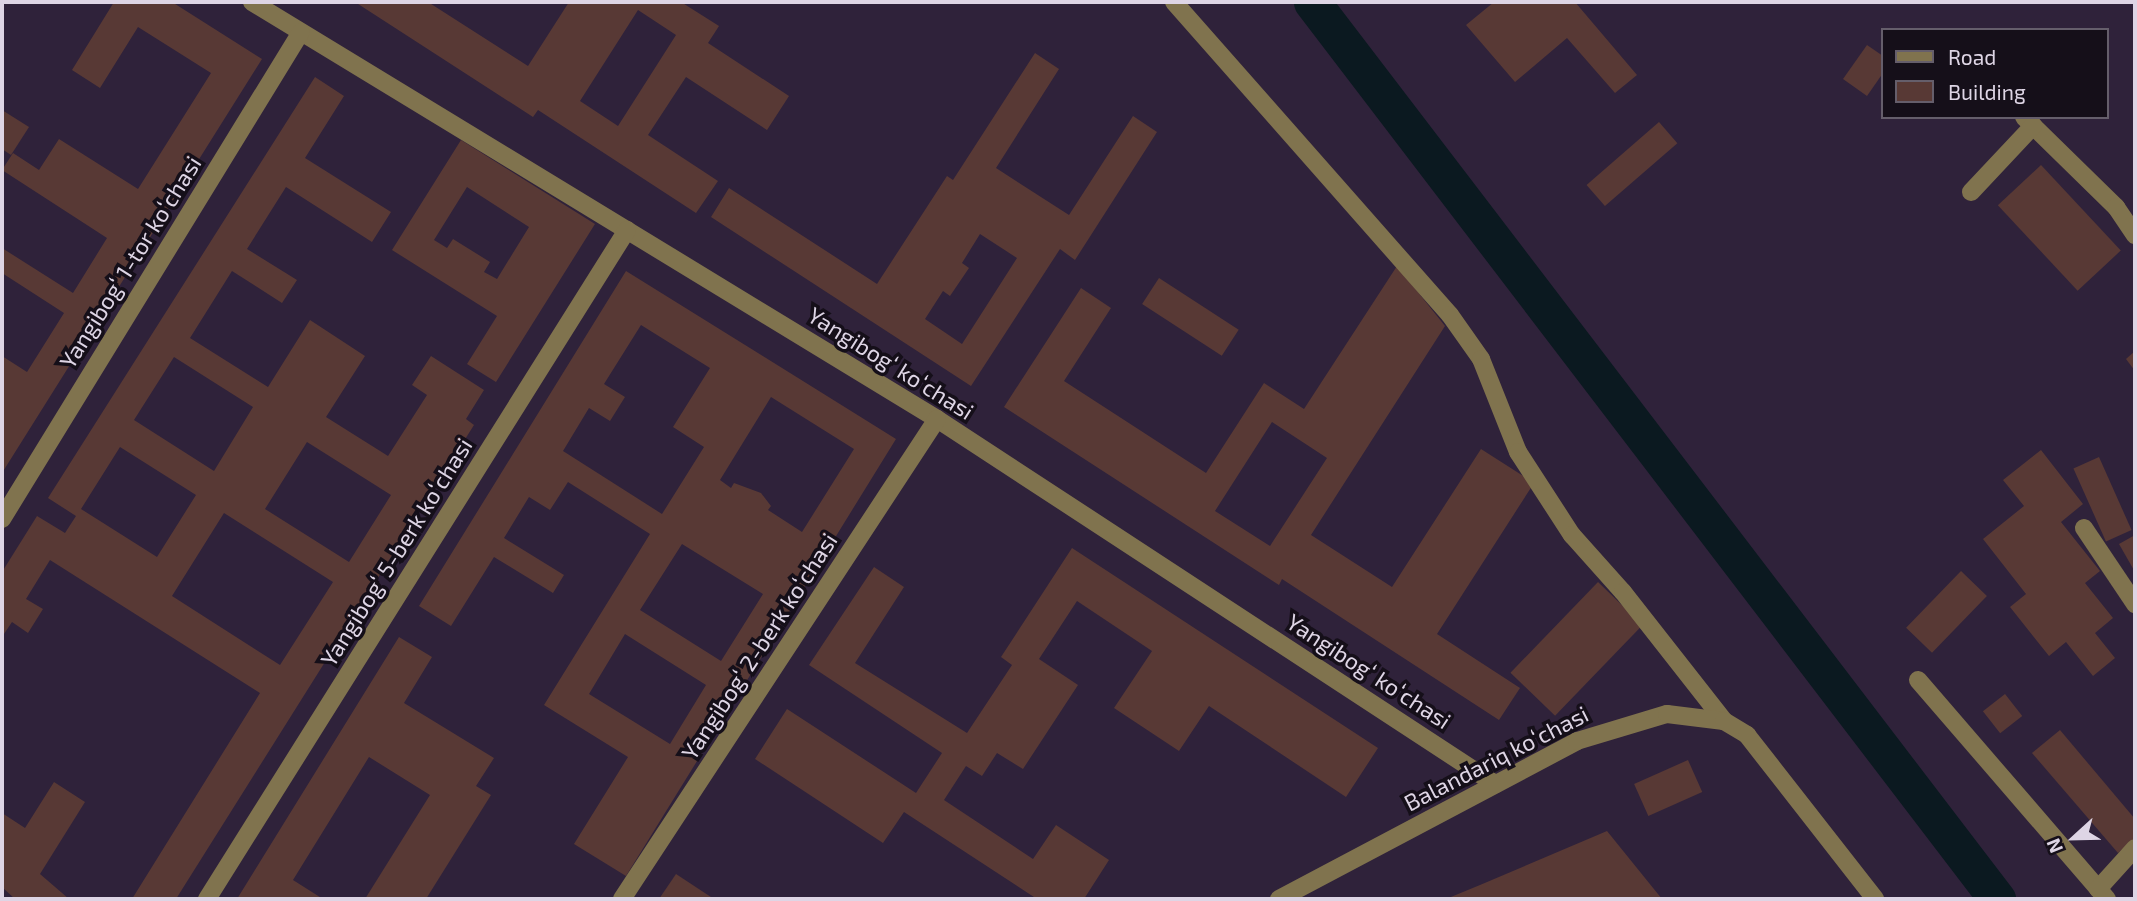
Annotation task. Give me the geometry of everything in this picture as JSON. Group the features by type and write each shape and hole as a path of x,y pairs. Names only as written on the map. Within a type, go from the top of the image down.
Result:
{"street":[{"name":"Yangibogʻ koʻchasi","path":"252,2 937,419 1494,784"},
{"path":"1174,2 1450,315 1481,359 1518,452 1572,535 1623,592 1724,721"},
{"name":"Yangibogʻ 1-tor koʻchasi","path":"2,519 301,32"},
{"path":"1971,192 2028,122 2116,207 2135,235"},
{"name":"Yangibogʻ 5-berk koʻchasi","path":"207,899 627,230"},
{"name":"Yangibogʻ 2-berk koʻchasi","path":"622,899 937,419"},
{"path":"2084,528 2135,604"},
{"path":"1918,680 2103,894 2135,848"},
{"name":"Balandariq koʻchasi","path":"1279,899 1494,784 1608,728 1667,714 1724,721 1747,735 1875,899"}],"building":[{"path":"114,2 172,2 262,59 2,473 2,356 27,372 64,313 2,273 2,248 73,293 107,238 2,170 13,153 39,170 59,139 138,189 211,73 138,27 100,88 72,70"},
{"path":"355,2 428,2 528,66 569,2 681,2 719,26 708,43 789,96 767,130 686,77 648,135 718,181 696,213 538,110 533,117","holes":["638,10 676,35 618,126 580,101"]},
{"path":"1494,2 1575,2 1637,75 1615,93 1567,38 1515,82 1466,25"},
{"path":"1867,45 1882,55 1882,74 1867,96 1843,79"},
{"path":"1035,53 1059,69 996,168 1069,215 1133,116 1157,132 1075,260 1060,249 971,386 711,217 729,188 877,284 947,176 953,180","holes":["980,234 1017,258 962,344 925,319 943,291 950,296 969,268 962,263"]},
{"path":"315,77 344,96 305,158 391,212 372,242 286,187 247,249 297,280 282,303 232,271 190,338 268,387 310,320 365,356 326,417 388,456 427,395 412,385 431,356 484,390 466,419 474,425 176,899 132,899 260,693 50,560 26,599 43,609 28,633 12,622 2,637 2,572 37,516 65,533 76,516 48,498","holes":["174,357 253,407 214,471 134,420","307,442 391,495 349,562 265,509","120,447 196,495 157,557 81,509","224,513 333,582 280,665 172,596"]},
{"path":"2,110 29,127 11,155 2,149"},
{"path":"1659,122 1677,143 1605,206 1587,185"},
{"path":"461,140 595,224 496,382 467,364 497,316 392,250","holes":["467,187 529,227 497,279 484,272 490,262 453,239 447,248 434,240"]},
{"path":"2041,165 2121,251 2078,291 1998,205"},
{"path":"1397,266 1445,326 1311,535 1392,587 1481,449 1534,483 1437,634 1520,688 1499,720 1282,579 1279,585 1004,407 1081,288 1111,308 1064,381 1206,473 1264,383 1304,409","holes":["1272,422 1327,458 1270,546 1215,511"]},
{"path":"626,271 896,439 626,876 574,844 628,757 544,705 650,534 568,482 550,510 529,497 504,538 564,575 553,593 494,557 451,626 419,606","holes":["641,325 710,368 673,427 704,447 662,514 563,451 589,408 610,421 625,397 604,384","771,397 854,449 802,532 768,510 771,506 761,493 734,483 731,488 720,480","682,544 763,594 721,661 640,610","625,634 706,685 670,744 589,694"]},
{"path":"1159,278 1239,330 1222,356 1142,304"},
{"path":"2135,351 2135,371 2126,359"},
{"path":"2041,450 2083,504 2061,522 2100,571 2085,583 2113,618 2095,633 2115,658 2093,676 2066,642 2049,656 2010,607 2026,594 1983,539 2024,506 2003,480"},
{"path":"2099,457 2132,530 2106,541 2073,468"},
{"path":"2135,535 2135,572 2119,544"},
{"path":"1072,548 1378,748 1346,797 1209,706 1179,751 1114,708 1152,651 1077,601 1039,659 1078,685 1023,769 997,753 982,776 966,766 944,800 1033,859 1056,825 1109,860 1084,899 1037,899 904,812 883,843 755,759 787,709 916,793 942,753 809,665 874,567 904,587 855,663 967,733 1012,665 1001,657"},
{"path":"1961,571 1987,596 1932,653 1906,628"},
{"path":"1598,582 1643,625 1555,716 1510,673"},
{"path":"399,637 432,657 404,703 494,758 476,786 491,795 426,899 365,899 430,795 369,757 293,880 323,899 237,899"},
{"path":"2005,694 2022,716 2000,733 1983,711"},
{"path":"2060,730 2135,819 2135,838 2118,853 2032,753"},
{"path":"1688,760 1702,792 1648,816 1634,784"},
{"path":"54,782 85,802 40,874 69,899 15,899 2,887 2,813 25,828"},
{"path":"1607,831 1662,899 1446,899 1480,885"},
{"path":"676,874 714,899 659,899"}],"waterway":[{"path":"1312,2 1997,899"}]}
